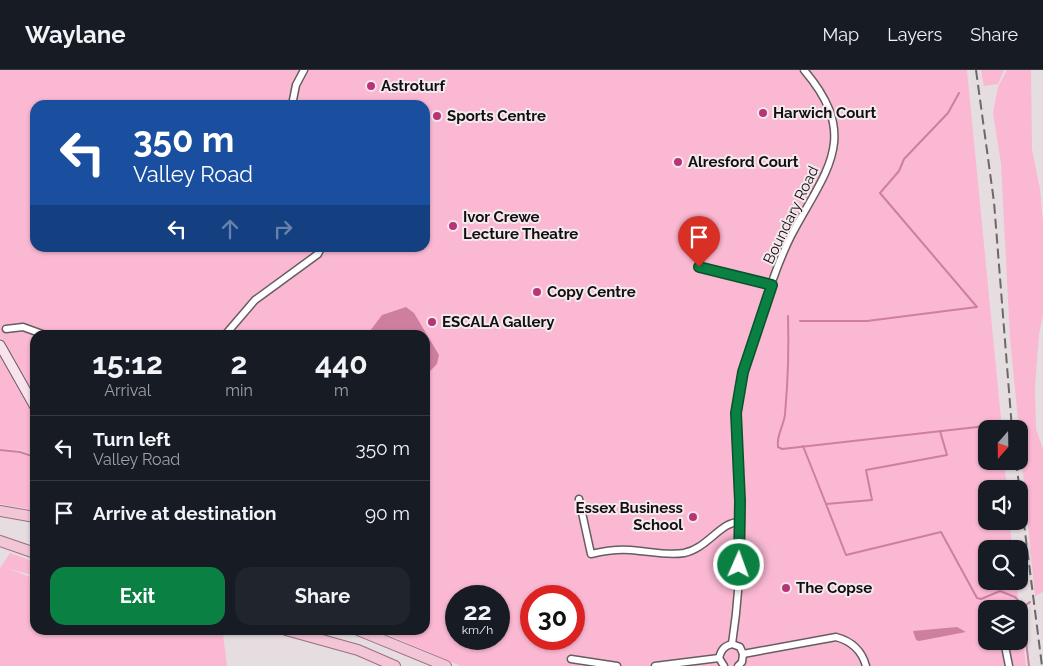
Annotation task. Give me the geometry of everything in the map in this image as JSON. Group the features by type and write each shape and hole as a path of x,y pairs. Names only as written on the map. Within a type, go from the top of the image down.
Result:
{"main road":[{"path":"0,345 30,398"},
{"path":"0,511 30,516"},
{"path":"0,541 30,551"},
{"path":"304,635 358,650 395,666"},
{"path":"370,635 446,666"}],"street":[{"path":"293,100 296,85 304,70"},
{"name":"Boundary Road","path":"732,644 739,580 740,522 736,413 743,372 790,238 822,185 831,159 833,124 830,110 820,89 804,70"},
{"path":"229,330 255,300 319,252"},
{"path":"699,267 772,285"},
{"path":"6,329 24,327 32,330"},
{"path":"579,499 591,554 615,550 685,553 712,539 732,521 740,522"},
{"path":"743,654 799,640 836,637 848,640 859,650 866,666"},
{"path":"724,666 719,658 722,648 732,644 740,647 743,654 742,662 738,666"},
{"path":"1006,650 1009,666"},
{"path":"655,666 719,658"},
{"path":"571,659 592,665 617,666"}],"shaded area":[{"path":"0,70 967,70 1001,420 978,420 978,470 1005,470 1006,480 978,480 978,530 1011,530 1011,540 978,540 978,590 1017,590 1018,600 978,600 978,650 1024,650 1026,666 461,666 389,635 430,635 430,330 30,330 30,389 0,337"},
{"path":"981,70 1004,70 998,84 984,86"},
{"path":"1007,70 1031,70 1032,149 1040,189 1043,224 1043,314 1039,334 1035,387 1036,429 1043,449 1043,592 1035,596 1028,524 1028,480 1024,480 1023,470 1028,470 1028,420 1018,420 1010,338 1001,164 993,112 998,87"},
{"path":"406,307 414,313 424,330 371,330 382,315"},
{"path":"430,340 439,355 437,364 430,371"},
{"path":"0,352 30,407 30,453 19,450 0,449"},
{"path":"0,451 19,452 30,456 30,509 0,504"},
{"path":"10,553 30,560 30,575 7,568 30,577 30,635 223,635 227,666 0,666 0,568"},
{"path":"957,627 966,632 919,641 916,640 913,631"}],"waterway":[{"path":"800,321 867,321 977,307 880,193 899,171 904,159 948,113 959,93"},
{"path":"788,316 786,402 784,418 778,438 778,447 782,449 978,427"},
{"path":"940,431 947,455 866,470 872,500 826,504 846,555 941,532 977,598 981,599 1000,591 1018,600"},
{"path":"803,446 826,504"},
{"path":"0,450 20,452 30,455"},
{"path":"1029,666 1022,608 1030,602"}],"railway":[{"path":"976,70 994,202 1011,420"},
{"path":"1017,470 1042,666"}],"place":[{"name":"Astroturf","path":"371,86"},
{"name":"Harwich Court","path":"763,113"},
{"name":"Sports Centre","path":"437,116"},
{"name":"Alresford Court","path":"678,162"},
{"name":"Ivor Crewe Lecture Theatre","path":"453,226"},
{"name":"Copy Centre","path":"537,292"},
{"name":"ESCALA Gallery","path":"432,322"},
{"name":"Essex Business School","path":"693,517"},
{"name":"The Copse","path":"786,588"}],"route":[{"path":"699,267 772,285 743,372 736,413 740,483 739,565"}]}
